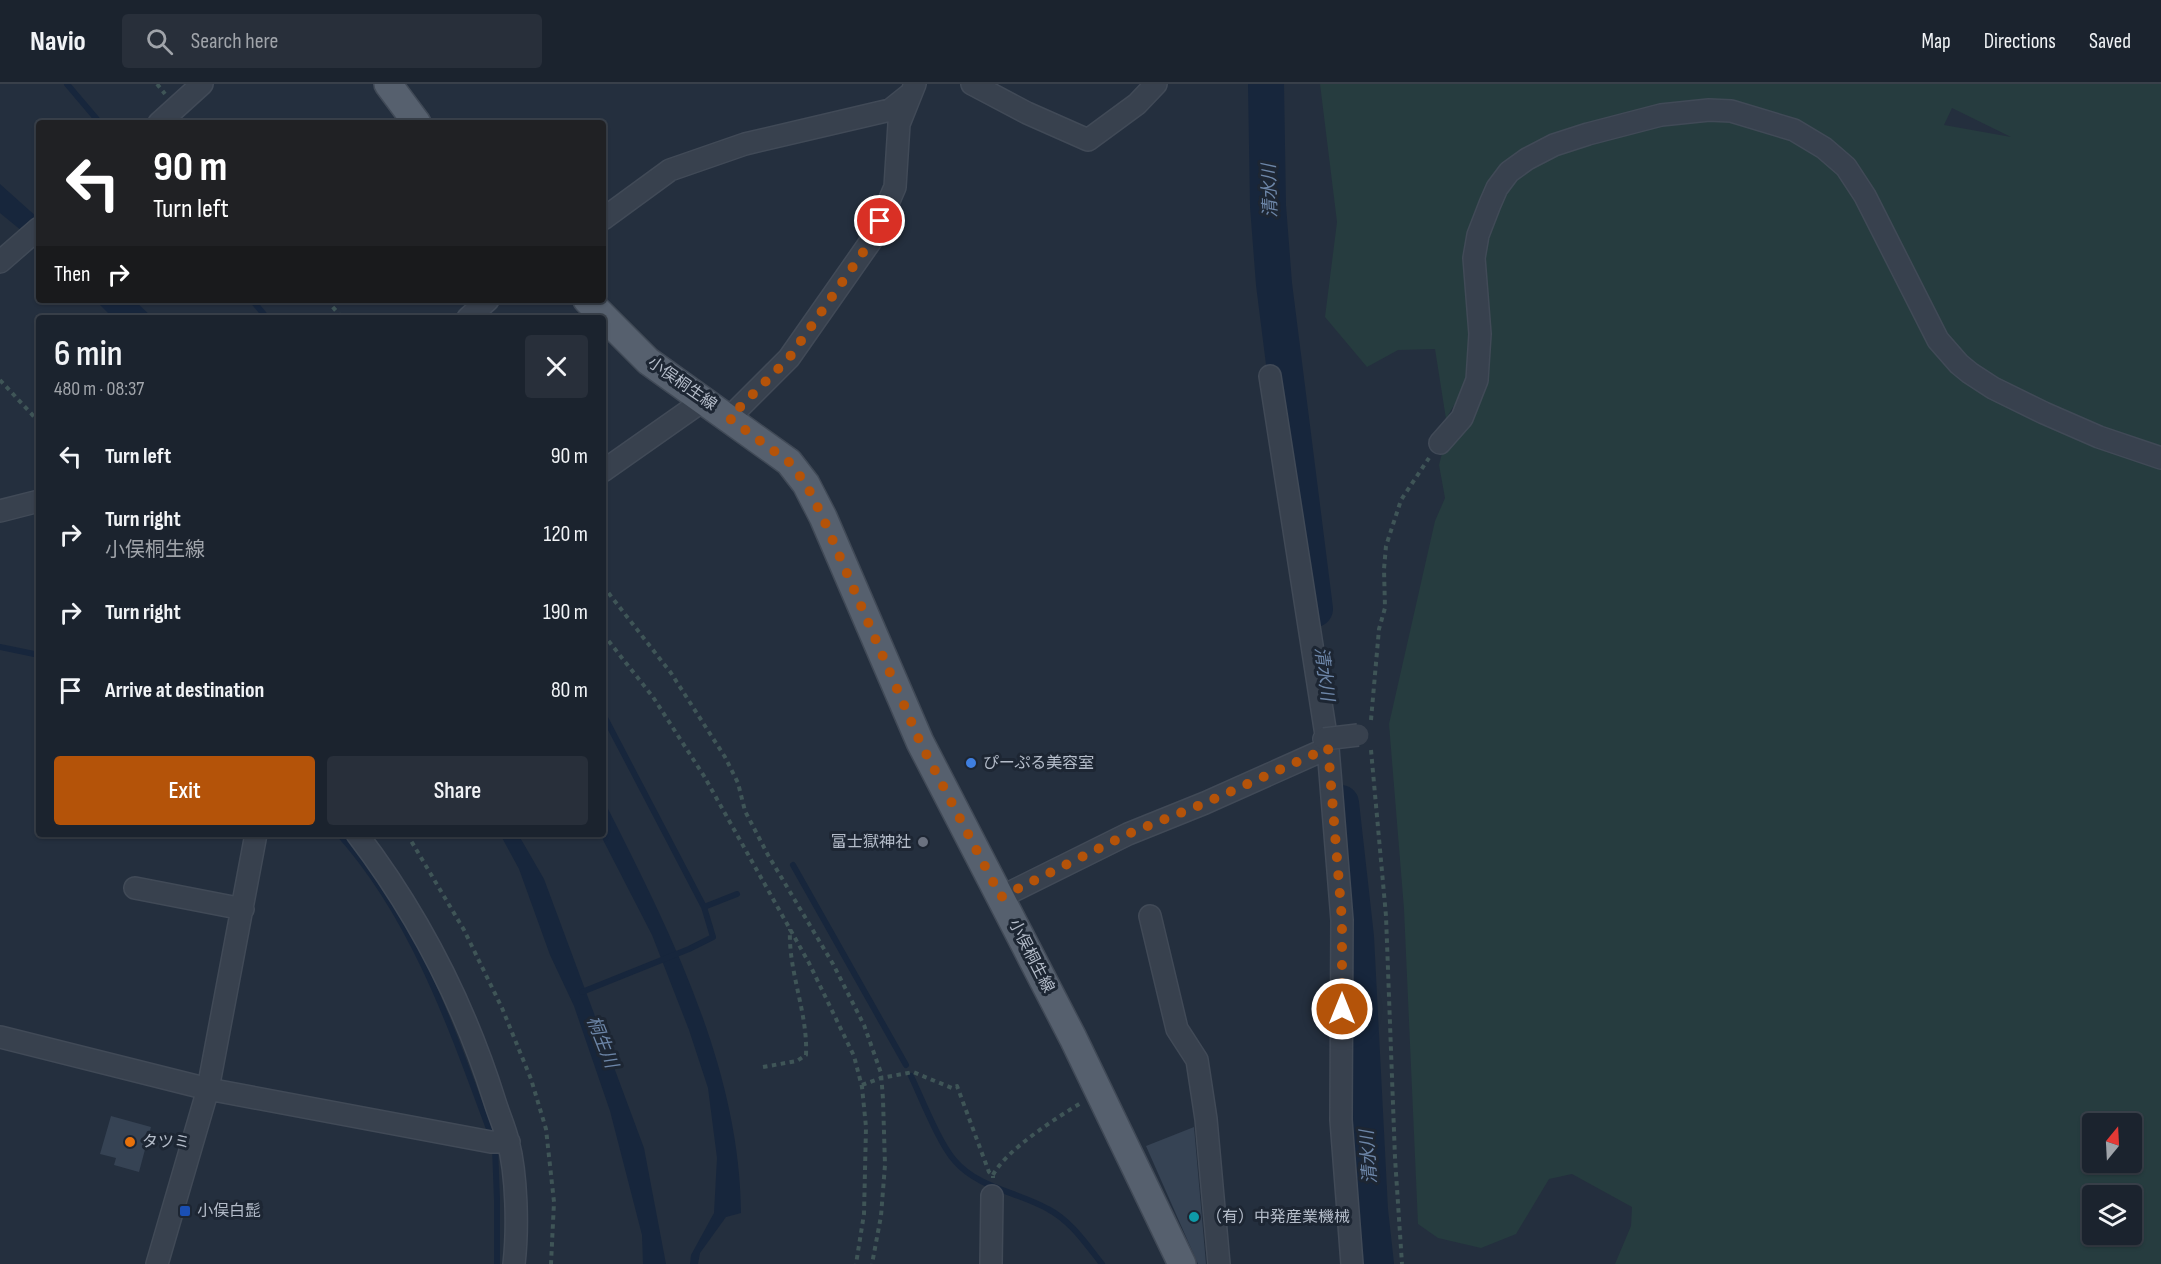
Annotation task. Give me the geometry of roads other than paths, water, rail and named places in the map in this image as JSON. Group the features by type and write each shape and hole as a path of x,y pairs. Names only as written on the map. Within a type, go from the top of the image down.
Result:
{"main road":[{"path":"388,84 415,120"},
{"name":"小俣桐生線","path":"590,303 601,315"},
{"name":"小俣桐生線","path":"606,320 636,351 789,462 806,484 823,518 920,742 1099,1092 1182,1264"}],"street":[{"path":"164,119 202,84"},
{"path":"972,84 1027,113 1088,140 1137,104 1156,84"},
{"path":"606,217 670,170 745,144 890,110 913,89"},
{"path":"729,418 789,358 873,238 895,187 898,124 913,89"},
{"path":"1440,443 1462,418 1477,380 1480,334 1474,258 1478,235 1490,204 1497,188 1509,172 1554,145 1588,134 1661,115 1709,110 1731,111 1794,130 1824,148 1846,167 1865,196 1938,340 1970,373 1993,388 2044,413 2099,437 2161,458"},
{"path":"0,262 36,231"},
{"path":"471,315 485,303"},
{"path":"1270,376 1326,744 1342,920 1341,1120 1352,1264"},
{"path":"606,469 704,400"},
{"path":"0,511 36,502"},
{"path":"1001,897 1128,834 1205,803 1326,744 1364,734"},
{"path":"157,1264 208,1089 255,837"},
{"path":"359,837 387,874 405,904 456,1000 487,1076 516,1220 514,1264"},
{"path":"135,888 243,909"},
{"path":"1150,916 1177,1029 1197,1060 1206,1119 1219,1264"},
{"path":"0,1037 208,1089 499,1142"},
{"path":"991,1264 993,1197"}],"water":[{"path":"0,184 36,216 36,243 0,213"},
{"path":"98,303 137,303 150,315 110,315"},
{"path":"606,805 652,897 696,999 714,1052 728,1105 737,1159 741,1213 726,1217 700,1253 698,1264 690,1264 691,1255 714,1213 717,1158 708,1088 689,1030 652,935 602,837 606,837"},
{"name":"桐生川","path":"502,837 520,837 544,879 644,1148 666,1264 643,1264 642,1235 610,1111 574,1006 550,955 519,869"}],"waterway":[{"path":"67,84 97,120"},
{"name":"清水川","path":"1266,84 1268,206 1274,284 1315,609"},
{"path":"254,303 264,315"},
{"path":"0,647 36,654"},
{"path":"606,720 704,907 737,894"},
{"name":"清水川","path":"1341,803 1356,937 1370,1210 1376,1264"},
{"path":"341,837 366,867 411,940 446,1017 492,1137"},
{"path":"793,865 906,1065"},
{"path":"582,992 713,937 704,907"},
{"path":"911,1076 937,1132 949,1153 964,1170 987,1184 1036,1203 1056,1214 1078,1234 1102,1264"},
{"path":"495,1147 497,1264"}],"place":[{"name":"ぴーぷる美容室","path":"971,763"},
{"name":"富士獄神社","path":"923,842"},
{"name":"タツミ","path":"130,1142"},
{"name":"小俣白髭","path":"185,1211"},
{"name":"（有）中発産業機械","path":"1194,1217"}]}
